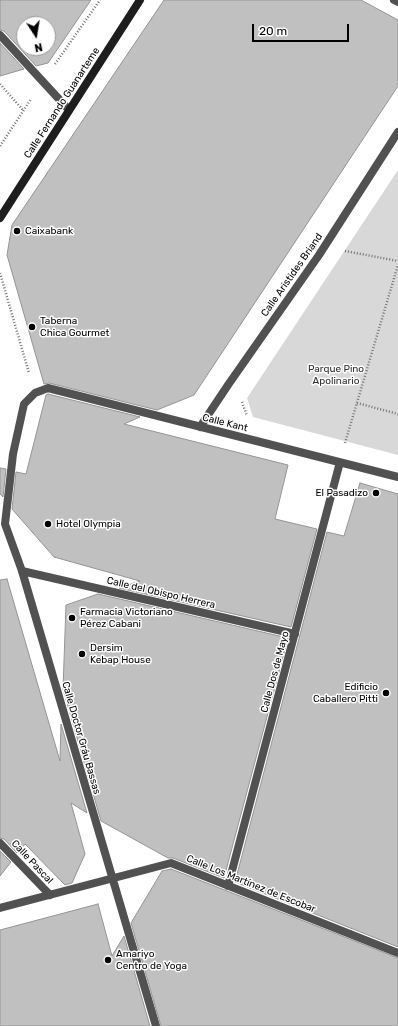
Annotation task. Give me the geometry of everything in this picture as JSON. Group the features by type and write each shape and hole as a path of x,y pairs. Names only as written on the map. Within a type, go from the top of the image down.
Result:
{"street":[{"name":"Calle Fernando Guanarteme","path":"0,218 140,0"},
{"path":"394,0 398,2"},
{"path":"0,35 69,110"},
{"name":"Calle Aristides Briand","path":"200,427 228,384 318,255 398,132"},
{"name":"Calle Kant","path":"35,393 48,388 398,477"},
{"name":"Calle Doctor Gráu Bassas","path":"35,393 24,404 13,454 5,524 22,571 156,1026"},
{"name":"Calle Dos de Mayo","path":"228,886 340,462"},
{"name":"Calle del Obispo Herrera","path":"22,571 295,634"},
{"name":"Calle Pascal","path":"0,843 50,895"},
{"name":"Calle Los Martínez de Escobar","path":"0,908 171,863 398,953"}],"path":[{"path":"0,84 23,111"},
{"path":"344,251 398,261"},
{"path":"344,448 398,265"},
{"path":"0,273 35,393"},
{"path":"241,399 248,419"},
{"path":"357,403 398,414"}],"green space":[{"name":"Parque Pino Apolinario","path":"398,170 398,455 253,417 247,398"}],"building":[{"path":"0,0 91,0 56,51 56,16 16,16 16,44 4,31 0,30"},
{"path":"164,0 361,0 398,20 398,86 194,395 157,410 49,383 44,384 7,255 12,225"},
{"path":"0,43 24,69 0,76"},
{"path":"27,56 53,56 48,63 36,66"},
{"path":"48,394 140,417 124,424 288,465 275,519 317,529 291,627 119,588 140,581 54,557 12,509 16,472 26,474 46,395"},
{"path":"0,468 6,469 3,497 0,494"},
{"path":"360,483 398,494 398,947 235,882 327,532 344,536"},
{"path":"7,579 60,761 61,724 87,813 71,803 85,854 72,883 65,885 25,844 17,853 4,839 0,838 0,580"},
{"path":"98,594 288,638 224,878 173,858 168,858 101,821 63,689 66,605"},
{"path":"0,851 11,862 0,876"},
{"path":"171,869 398,958 398,1026 161,1026 131,923 162,871"},
{"path":"98,904 112,956 124,936 150,1026 0,1026 0,930"}],"place":[{"name":"Caixabank","path":"17,231"},
{"name":"Taberna Chica Gourmet","path":"32,327"},
{"name":"El Pasadizo","path":"376,493"},
{"name":"Hotel Olympia","path":"48,524"},
{"name":"Farmacia Victoriano Pérez Cabani","path":"72,618"},
{"name":"Dersim Kebap House","path":"82,654"},
{"name":"Edificio Caballero Pitti","path":"386,693"},
{"name":"Amariyo Centro de Yoga","path":"108,960"}]}
